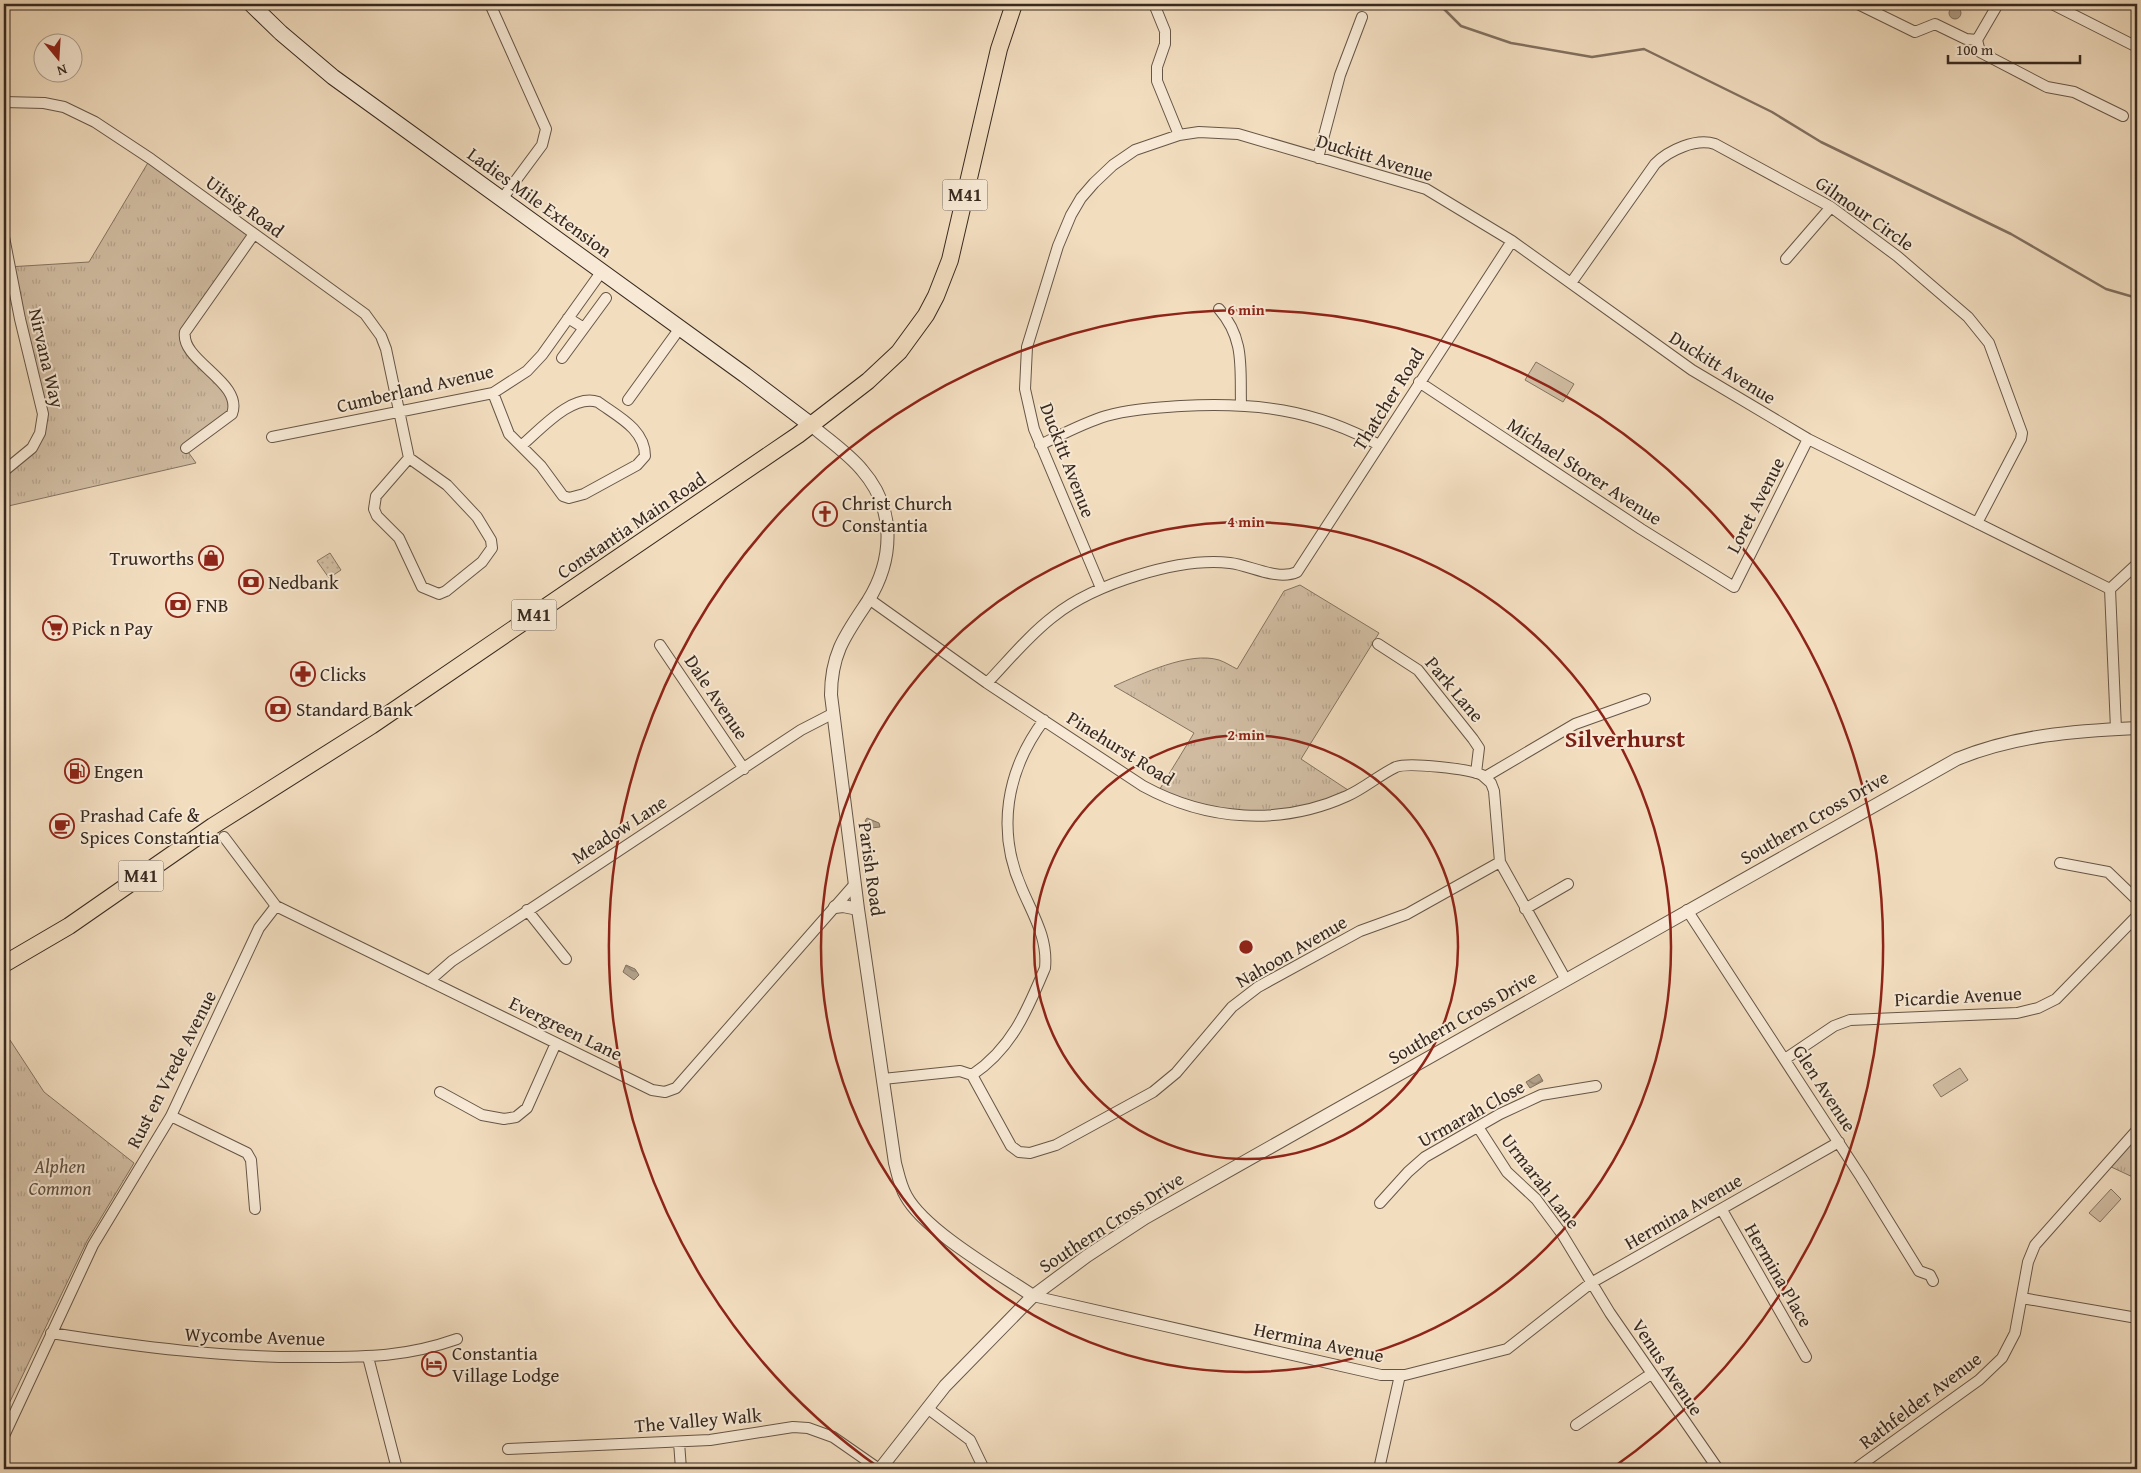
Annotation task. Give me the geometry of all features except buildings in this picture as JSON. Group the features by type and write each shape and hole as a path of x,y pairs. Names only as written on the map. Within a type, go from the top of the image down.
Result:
{"main road":[{"name":"Ladies Mile Extension","path":"252,4 281,33 333,77 811,425"},
{"name":"Constantia Main Road","path":"6,962 69,926 213,826 371,726 720,490 811,425 868,381 899,352 936,296 950,260 999,50 1014,4"},
{"name":"Constantia Main Road","path":"4,977 69,926"}],"street":[{"path":"490,4 546,129 542,145 502,199"},
{"path":"1154,4 1165,31 1165,44 1157,67 1157,82 1179,135"},
{"path":"1858,4 1915,32 1935,24 1966,39 1977,40"},
{"path":"1998,4 1977,40 1980,52 2047,87 2074,92 2123,116"},
{"path":"2057,5 2136,45"},
{"path":"1318,158 1340,75 1362,17"},
{"name":"Uitsig Road","path":"4,102 44,103 79,113 151,159 365,314 377,330 386,349 410,458"},
{"name":"Duckitt Avenue","path":"1101,588 1040,445 1029,411 1025,389 1027,347 1047,280 1071,215 1094,183 1113,165 1135,150 1179,135 1199,132 1238,134 1426,189 1512,241 1636,332 1692,370 1808,439 2110,589"},
{"name":"Gilmour Circle","path":"1570,282 1655,164 1663,157 1700,142 1715,144 1831,207 1931,285 1968,317 1989,343 2022,433 2021,439 1977,523"},
{"path":"1786,259 1831,207"},
{"path":"186,448 232,414 234,403 229,391 187,345 185,332 254,234"},
{"name":"Nirvana Way","path":"4,237 20,318 43,414 40,434 32,448 4,472"},
{"name":"Thatcher Road","path":"1101,588 1160,570 1198,563 1230,563 1281,574 1293,574 1300,569 1419,382 1512,241"},
{"name":"Cumberland Avenue","path":"272,437 492,393 527,371 542,354 602,271"},
{"path":"562,358 606,298"},
{"path":"1219,309 1228,320 1238,339 1241,404"},
{"path":"568,318 584,328"},
{"path":"628,400 680,328"},
{"name":"Michael Storer Avenue","path":"1419,382 1649,534 1734,587"},
{"path":"492,393 505,428 521,446 541,466 558,492 569,498 584,494 637,466 645,456 642,438 635,430 591,399 572,404 521,446"},
{"path":"1040,445 1104,417 1124,412 1160,407 1241,404 1282,410 1329,422 1379,446"},
{"name":"Parish Road","path":"811,425 861,469 875,488 883,506 889,538 881,575 868,600 844,637 837,652 831,680 832,714 854,885 895,1163 906,1197 917,1212 934,1228 1033,1296"},
{"name":"Loret Avenue","path":"1734,587 1808,439"},
{"path":"410,458 456,494 477,517 491,540 492,548 482,562 446,591 439,594 422,587 398,538 377,516 374,509 376,496 410,458"},
{"path":"2116,729 2110,589 2137,564"},
{"path":"987,683 1053,616 1070,604 1101,588"},
{"name":"Pinehurst Road","path":"868,600 987,683 1160,795 1204,811 1247,817 1285,814 1322,805 1347,796 1405,764 1481,775"},
{"name":"Park Lane","path":"1378,644 1418,670 1473,739 1479,748 1481,775"},
{"name":"Dale Avenue","path":"660,645 744,769"},
{"path":"1566,980 1500,862 1494,791 1491,783 1481,775 1575,724 1645,698"},
{"name":"Meadow Lane","path":"429,981 452,961 527,910 801,730 832,714"},
{"path":"883,1079 960,1071 972,1075 990,1063 1008,1043 1045,968 1046,956 1042,933 1018,881 1011,859 1006,830 1007,807 1014,775 1028,744 1044,720"},
{"name":"Southern Cross Drive","path":"879,1469 927,1408 1033,1296 1087,1256 1144,1218 1687,910 1958,759 1999,744 2036,735 2137,728"},
{"name":"Evergreen Lane","path":"224,838 276,906 652,1090 665,1092 676,1088 854,885"},
{"name":"Nahoon Avenue","path":"972,1075 1011,1146 1019,1152 1030,1153 1056,1145 1164,1084 1232,1007 1258,987 1360,932 1406,914 1500,862"},
{"path":"2060,863 2108,872 2137,900"},
{"path":"1525,909 1568,884"},
{"name":"Rust en Vrede Avenue","path":"4,1436 94,1245 171,1116 259,928 276,906"},
{"path":"834,907 858,908"},
{"path":"527,910 566,960"},
{"name":"Glen Avenue","path":"1687,910 1839,1142 1919,1271 1928,1274 1933,1281"},
{"name":"Picardie Avenue","path":"1785,1059 1834,1026 1850,1020 2017,1013 2046,1005 2064,992 2137,916"},
{"path":"440,1092 482,1115 504,1119 516,1117 527,1108 556,1043"},
{"name":"Urmarah Close","path":"1380,1203 1402,1178 1425,1157 1478,1126 1541,1095 1596,1086"},
{"path":"171,1116 247,1153 251,1160 255,1209"},
{"name":"Urmarah Lane","path":"1478,1126 1508,1172 1550,1217 1591,1283"},
{"name":"Rathfelder Avenue","path":"1855,1469 1979,1380 1996,1365 2012,1343 2028,1262 2035,1245 2137,1130"},
{"name":"Hermina Avenue","path":"1033,1296 1380,1375 1400,1375 1508,1349 1591,1283 1839,1142"},
{"name":"Hermina Place","path":"1722,1210 1806,1357"},
{"name":"Venus Avenue","path":"1591,1283 1651,1374 1718,1469"},
{"path":"2022,1298 2137,1318"},
{"name":"Wycombe Avenue","path":"51,1333 150,1348 223,1356 368,1357 418,1352 457,1339"},
{"path":"368,1357 397,1469"},
{"path":"1576,1425 1651,1374"},
{"path":"1380,1469 1400,1375"},
{"path":"927,1408 970,1440 984,1469"},
{"name":"The Valley Walk","path":"508,1449 710,1440 793,1427 808,1428 833,1437 879,1469"},
{"path":"679,1442 681,1469"}],"green space":[{"path":"149,161 254,234 184,337 229,391 234,408 186,449 196,463 4,507 4,470 23,456 42,423 8,267 89,262"},
{"path":"1536,362 1574,384 1563,402 1525,380"},
{"path":"330,553 341,570 329,578 317,561"},
{"path":"1300,585 1379,633 1301,759 1351,792 1323,802 1267,813 1205,808 1158,792 1194,733 1114,686 1166,665 1194,659 1207,658 1219,660 1237,669 1284,591"},
{"name":"Alphen Common","path":"10,1040 44,1092 134,1163 87,1241 4,1414 4,1045"},
{"path":"1960,1068 1968,1080 1941,1097 1933,1085"},
{"path":"2137,1130 2137,1179 2107,1165"},
{"path":"2111,1189 2121,1199 2100,1222 2089,1213"}],"water":[{"path":"1955,7 1961,13 1955,19 1949,13"},
{"path":"867,818 879,823 880,827 871,828 865,821"},
{"path":"626,965 635,969 639,975 634,980 623,972"},
{"path":"1539,1074 1543,1081 1530,1088 1526,1082"}],"waterway":[{"path":"1439,4 1461,26 1511,43 1592,57 1644,49 1772,112 1821,142 2011,234 2106,289 2137,298"}],"place":[{"name":"Christ Church Constantia","path":"825,514"},
{"name":"Truworths","path":"211,558"},
{"name":"Nedbank","path":"251,582"},
{"name":"FNB","path":"178,605"},
{"name":"Pick n Pay","path":"55,628"},
{"name":"Clicks","path":"303,674"},
{"name":"Standard Bank","path":"278,709"},
{"name":"Engen","path":"77,771"},
{"name":"Prashad Cafe & Spices Constantia","path":"62,826"},
{"name":"Constantia Village Lodge","path":"434,1364"}],"district":[{"name":"Silverhurst","path":"1625,739"}]}
